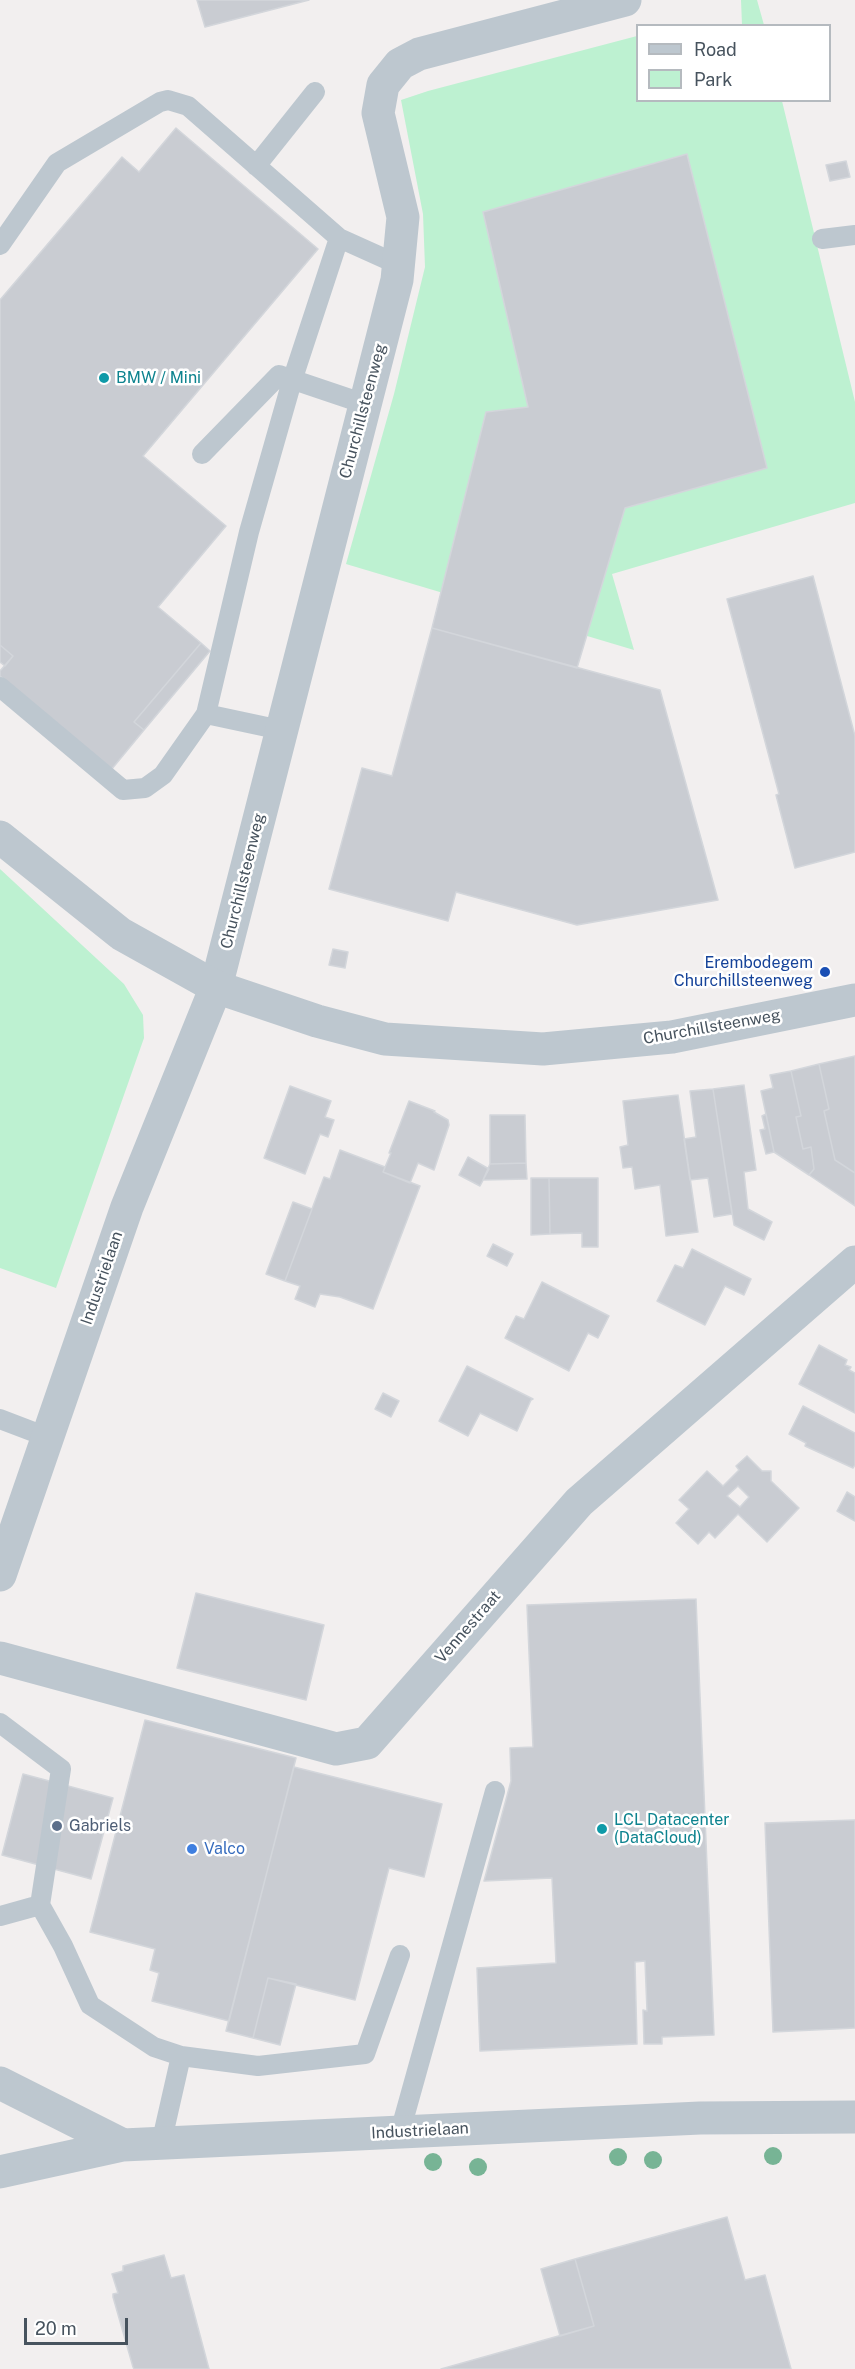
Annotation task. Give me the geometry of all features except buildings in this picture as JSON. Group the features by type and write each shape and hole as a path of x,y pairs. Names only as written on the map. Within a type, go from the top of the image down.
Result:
{"street":[{"name":"Churchillsteenweg","path":"216,987 397,280 403,217 378,112 383,85 400,64 419,54 625,0"},
{"name":"Churchillsteenweg","path":"0,837 122,934 216,987 317,1021 385,1039 543,1049 672,1037 855,1000"},
{"name":"Industrielaan","path":"0,1575 127,1207 216,987"},
{"name":"Vennestraat","path":"0,1658 336,1749 366,1743 579,1502 855,1262"},
{"name":"Industrielaan","path":"0,2083 123,2145 700,2118 855,2117"},
{"path":"0,2172 123,2145"}],"lane":[{"path":"256,166 315,92"},
{"path":"0,245 57,163 160,102 176,101 188,106 339,238 399,265"},
{"path":"822,239 855,235"},
{"path":"0,687 123,790 146,788 163,775 206,714 249,532 292,381 339,238"},
{"path":"202,454 280,375 292,381 365,404"},
{"path":"206,714 281,730"},
{"path":"0,1419 47,1437"},
{"path":"0,1723 61,1769 40,1905 63,1946 90,2005 154,2047 181,2056 258,2066 365,2054 400,1955"},
{"path":"399,2132 495,1791"},
{"path":"0,1916 40,1905"},
{"path":"161,2144 181,2056"}],"green space":[{"path":"741,0 757,0 764,24 742,24"},
{"path":"636,36 636,102 782,102 855,402 855,503 612,574 634,650 346,564 394,394 425,267 423,214 401,100"},
{"path":"0,869 124,984 143,1015 144,1038 56,1288 0,1268"}],"place":[{"name":"BMW / Mini","path":"104,378"},
{"name":"Erembodegem Churchillsteenweg","path":"825,972"},
{"name":"Gabriels","path":"57,1826"},
{"name":"LCL Datacenter (DataCloud)","path":"602,1829"},
{"name":"Valco","path":"192,1849"}]}
